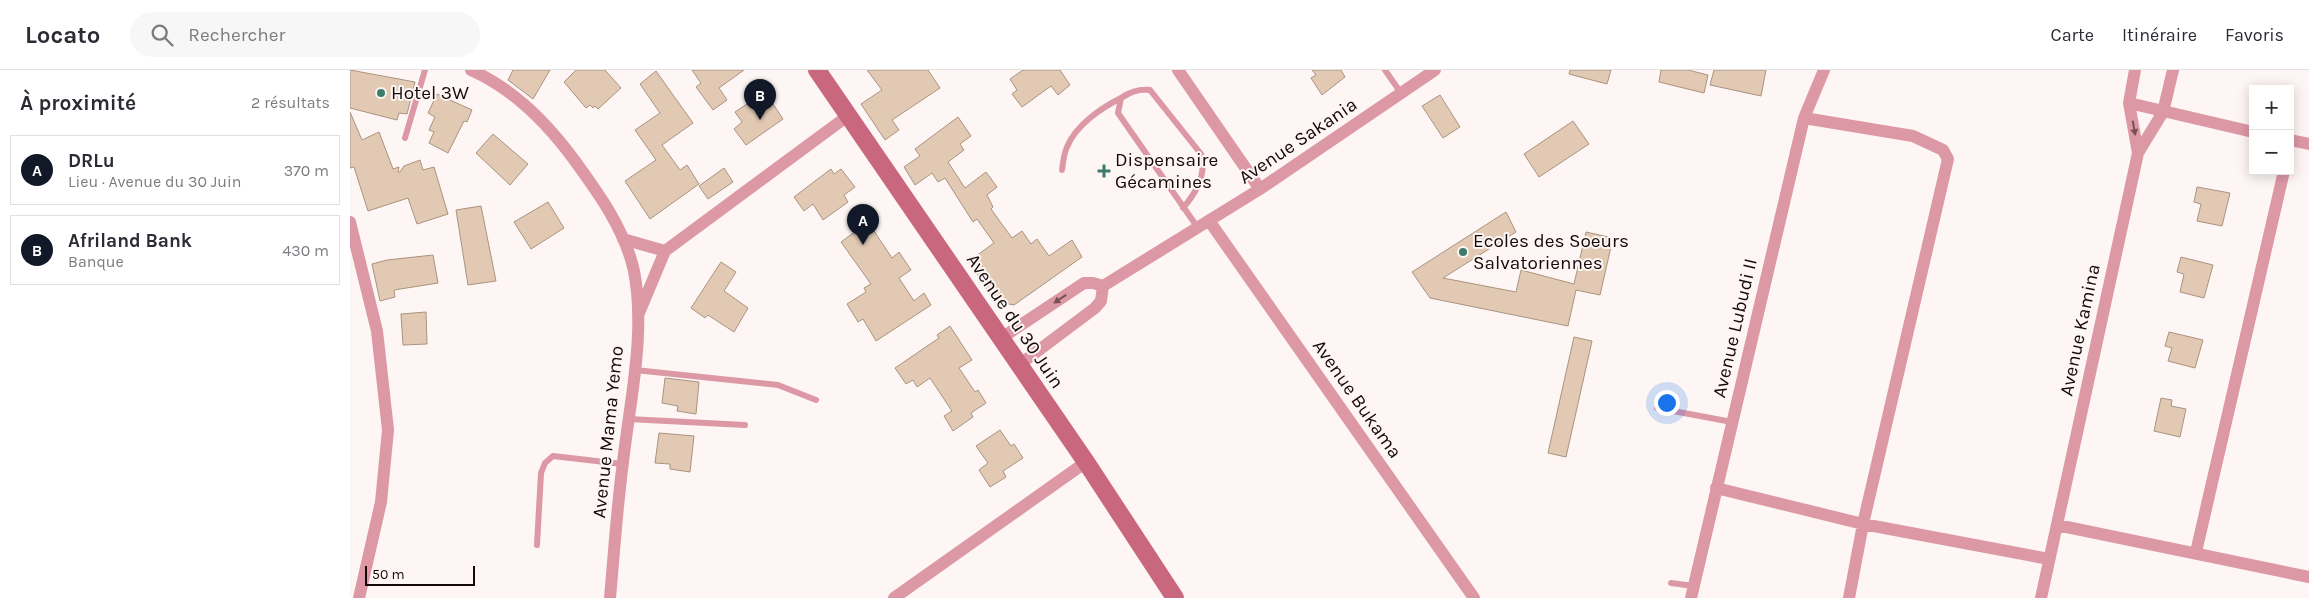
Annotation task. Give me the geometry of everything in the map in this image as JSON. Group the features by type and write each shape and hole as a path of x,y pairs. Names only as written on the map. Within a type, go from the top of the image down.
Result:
{"street":[{"name":"Avenue Mama Yemo","path":"471,70 508,92 538,116 560,140 604,200 623,240 634,270 639,313 635,370 622,464 610,598"},
{"name":"Avenue du 30 Juin","path":"818,70 1000,339 1086,462 1175,598"},
{"path":"1178,70 1260,189"},
{"name":"Avenue Sakania","path":"1103,286 1210,222 1435,70"},
{"name":"Avenue Lubudi II","path":"1693,592 1804,118 1824,70"},
{"name":"Avenue Kamina","path":"2041,598 2138,153 2129,103 2135,70"},
{"path":"2138,153 2163,112 2173,70"},
{"path":"2129,103 2249,131"},
{"path":"639,313 665,251 849,115"},
{"path":"1804,118 1913,136 1943,150 1948,159 1863,524 1850,598"},
{"path":"2294,142 2309,144"},
{"path":"2196,552 2283,175"},
{"path":"350,222 353,243 378,331 388,430 381,502 359,598"},
{"name":"Avenue Bukama","path":"1210,222 1474,598"},
{"path":"623,240 665,251"},
{"path":"1000,339 1084,283 1093,282 1103,286 1101,301 1095,308 1019,365"},
{"path":"894,598 1086,462"},
{"path":"1716,488 1863,524 2049,559"},
{"path":"2057,525 2196,552 2309,577"}],"lane":[{"path":"405,138 425,70"},
{"path":"1385,70 1400,93"},
{"path":"1062,170 1067,147 1078,130 1106,106 1129,92 1140,89 1150,90 1201,154 1204,165 1197,189 1182,208"},
{"path":"1121,98 1118,113 1122,121 1198,228"},
{"path":"635,370 778,385 816,400"},
{"path":"1657,408 1732,422"},
{"path":"628,419 745,425"},
{"path":"536,545 541,473 545,463 553,456 622,464"},
{"path":"1671,583 1693,592"}],"building":[{"name":"Hotel 3W","path":"350,70 415,82 407,114 399,113 397,120 350,108"},
{"path":"513,70 550,70 533,99 508,80"},
{"path":"576,70 605,70 621,88 598,109 590,105 586,108 564,82"},
{"path":"692,70 744,70 719,88 727,100 713,110 696,87 701,83"},
{"path":"867,70 928,70 940,88 892,120 899,130 885,140 861,104 882,90"},
{"path":"1023,70 1060,70 1070,85 1058,95 1051,86 1022,107 1012,94 1017,90 1010,79"},
{"path":"1312,70 1341,70 1345,77 1322,95 1311,78 1316,75"},
{"path":"1570,70 1611,70 1607,84 1569,74"},
{"path":"1661,70 1688,70 1708,75 1704,93 1659,82"},
{"path":"1714,70 1766,70 1761,96 1710,85"},
{"path":"656,71 693,123 662,145 680,170 687,165 699,184 650,219 625,181 656,160 635,130 660,113 640,84"},
{"path":"765,92 783,119 746,145 734,129 742,122 735,112"},
{"path":"437,94 472,110 467,122 464,121 448,153 429,143 434,132 429,130 435,117 428,113"},
{"path":"1440,95 1460,127 1443,138 1422,106"},
{"path":"350,112 362,140 379,132 393,169 399,167 398,172 400,172 404,166 420,160 423,170 434,167 448,214 417,224 408,198 368,211 354,167 350,168"},
{"path":"958,117 971,136 960,144 964,150 948,162 965,188 986,172 997,187 987,195 993,207 991,209 1012,238 1022,231 1031,244 1037,239 1049,256 1072,240 1082,257 1014,305 994,301 969,261 994,243 977,219 973,222 945,178 938,182 932,173 915,185 904,167 920,156 915,149"},
{"path":"1573,121 1589,144 1539,177 1524,154"},
{"path":"493,134 528,164 510,185 476,153"},
{"path":"724,168 733,182 708,199 699,186"},
{"path":"831,169 834,174 841,169 855,187 844,195 848,202 823,220 813,204 804,211 794,197"},
{"path":"2197,187 2230,193 2222,226 2197,221 2201,204 2194,202"},
{"path":"548,202 564,228 531,249 514,222"},
{"path":"481,206 496,281 468,285 456,210"},
{"path":"1506,212 1516,232 1443,278 1516,292 1521,270 1574,284 1586,232 1613,238 1600,295 1576,290 1568,326 1430,298 1412,272"},
{"path":"868,222 892,258 899,252 911,270 899,278 914,301 924,293 931,305 876,341 863,319 858,322 847,304 866,292 864,288 871,284 841,242"},
{"path":"433,255 438,283 394,290 395,297 380,301 372,264 387,260"},
{"path":"2181,257 2213,265 2204,298 2180,292 2184,274 2177,272"},
{"path":"721,262 736,272 724,291 748,308 734,332 708,315 705,318 691,308"},
{"path":"426,312 427,344 403,345 401,314"},
{"path":"950,326 972,360 959,368 975,392 978,390 986,403 971,413 973,417 953,431 944,416 952,411 930,378 917,387 913,380 906,384 895,368 939,338 937,335"},
{"path":"2169,332 2203,340 2195,368 2168,361 2172,348 2165,346"},
{"path":"1574,337 1592,341 1566,457 1548,453"},
{"path":"665,378 699,382 696,414 677,411 678,406 662,403"},
{"path":"2161,398 2172,400 2171,406 2186,409 2180,437 2154,431"},
{"path":"1000,430 1011,446 1014,444 1023,458 1003,471 1006,477 990,487 979,470 988,463 976,446"},
{"path":"659,433 694,436 690,472 670,469 670,464 655,463"}],"place":[{"name":"Hotel 3W","path":"381,93"},
{"name":"Afriland Bank","path":"760,120"},
{"name":"Dispensaire Gécamines","path":"1104,171"},
{"name":"DRLu","path":"863,245"},
{"name":"Ecoles des Soeurs Salvatoriennes","path":"1463,252"}]}
